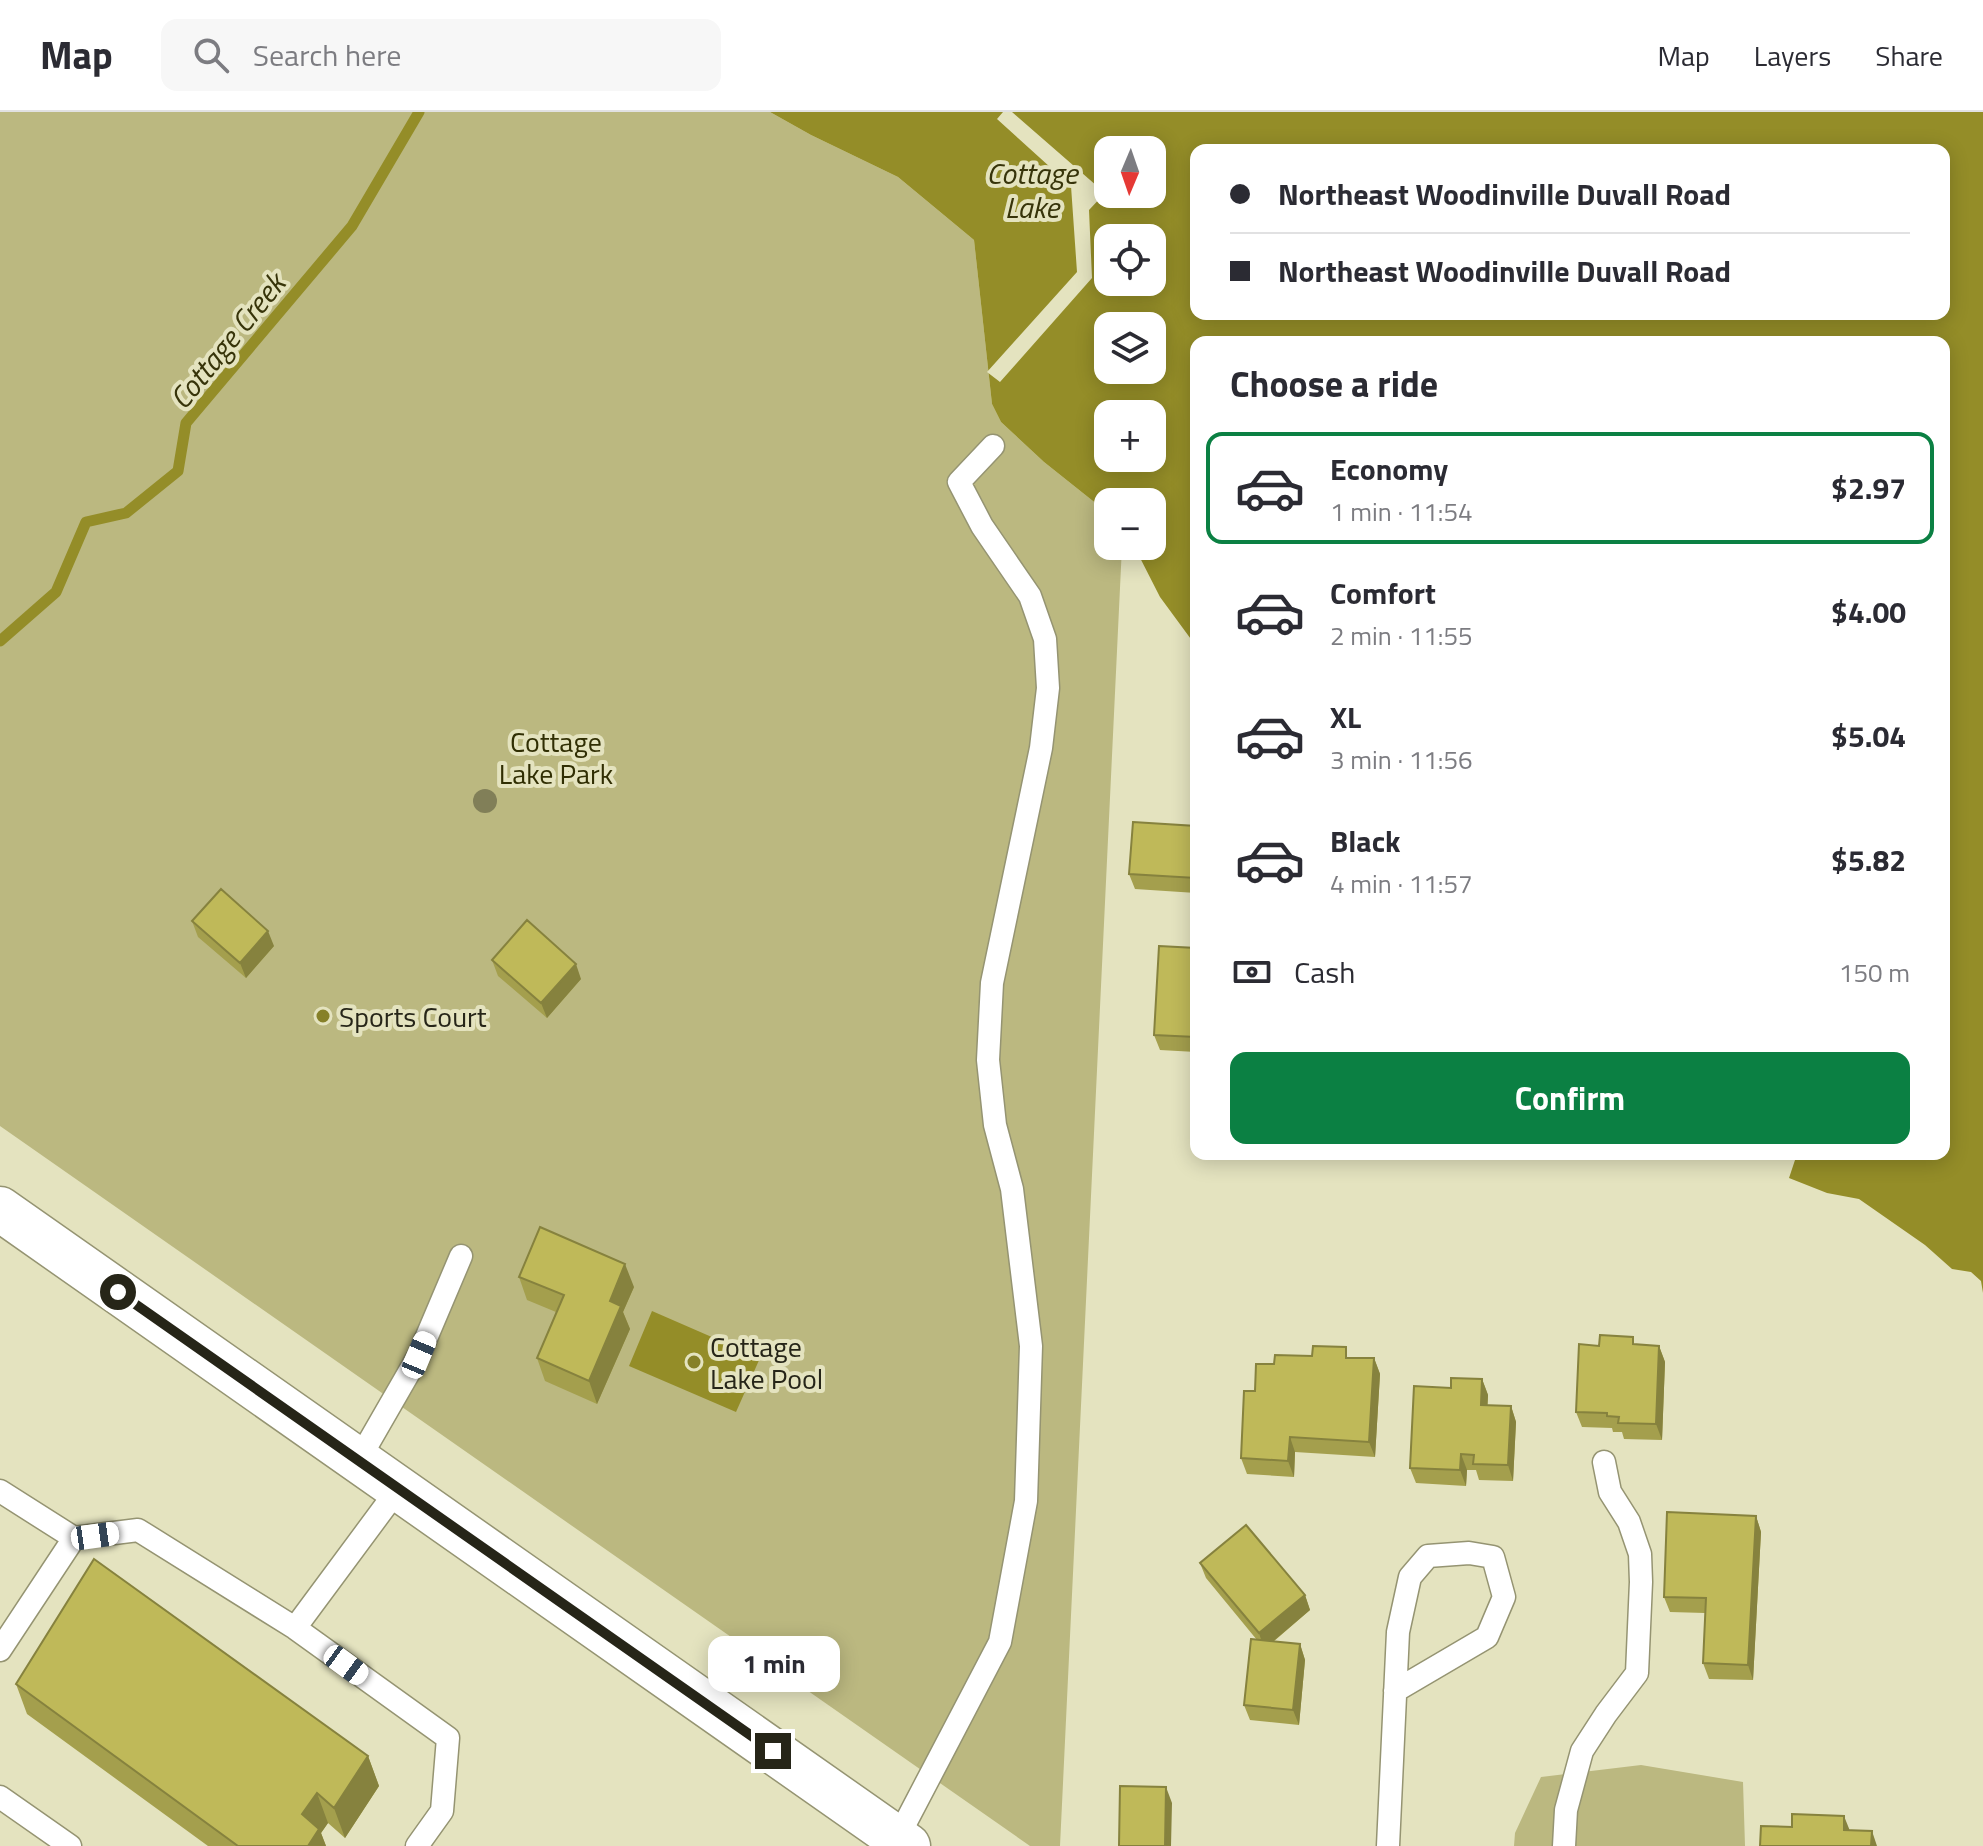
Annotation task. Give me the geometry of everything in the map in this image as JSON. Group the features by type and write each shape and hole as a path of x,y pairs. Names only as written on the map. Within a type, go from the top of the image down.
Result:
{"main road":[{"path":"0,1209 902,1842"}],"lane":[{"path":"902,1842 1000,1642 1026,1501 1031,1346 1012,1189 995,1125 988,1060 992,983 1041,748 1048,688 1045,639 1030,596 982,526 959,482 993,446"},
{"path":"358,1461 419,1355 461,1256"},
{"path":"1564,1846 1566,1810 1582,1751 1637,1673 1640,1554 1629,1522 1610,1492 1604,1462"},
{"path":"295,1628 398,1489"},
{"path":"0,1491 74,1538 138,1530 295,1628 448,1738 442,1811 417,1846"},
{"path":"0,1650 74,1538"},
{"path":"1388,1846 1395,1691 1398,1632 1410,1577 1428,1556 1469,1553 1493,1557 1504,1597 1487,1637 1395,1691"},
{"path":"0,1797 70,1846"}],"green space":[{"name":"Cottage Lake Park","path":"0,112 770,112 898,177 974,240 992,404 1001,422 1094,502 1094,560 1121,560 1060,1846 1030,1846 0,1126"},
{"path":"1641,1765 1743,1782 1745,1846 1514,1846 1515,1833 1541,1777"}],"water":[{"name":"Cottage Lake","path":"770,112 1983,112 1983,1293 1981,1281 1971,1272 1952,1269 1925,1245 1859,1199 1827,1193 1789,1178 1795,1160 1950,1160 1950,336 1190,336 1190,638 1160,597 1141,560 1166,560 1166,488 1094,488 1094,502 1001,422 992,404 974,240 898,177"},
{"name":"Cottage Lake Pool","path":"652,1311 760,1358 736,1412 629,1366"}],"pier":[{"path":"1003,112 1012,112 1094,183 1094,205 1089,210 1092,278 1000,382 987,372 1077,272 1071,186 997,119"}],"building":[{"path":"1133,822 1190,826 1190,878 1129,874"},
{"path":"221,889 268,931 240,963 192,921"},
{"path":"527,920 576,964 541,1003 492,960"},
{"path":"1159,946 1190,948 1190,1037 1154,1035"},
{"path":"540,1227 625,1264 610,1301 621,1306 589,1381 537,1358 564,1295 519,1277"},
{"path":"1600,1335 1633,1337 1633,1344 1659,1346 1656,1424 1618,1423 1619,1417 1607,1416 1607,1413 1576,1412 1579,1344 1599,1346"},
{"path":"1313,1346 1346,1347 1346,1358 1374,1358 1369,1442 1290,1437 1288,1461 1241,1458 1244,1391 1255,1391 1256,1364 1274,1364 1275,1355 1312,1356"},
{"path":"1451,1378 1482,1379 1481,1405 1511,1406 1508,1465 1473,1464 1474,1455 1461,1454 1460,1470 1410,1468 1414,1386 1451,1388"},
{"path":"1667,1512 1756,1516 1748,1665 1703,1663 1706,1598 1664,1597"},
{"path":"1246,1525 1305,1595 1259,1633 1200,1563"},
{"path":"94,1559 368,1756 334,1808 317,1793 302,1814 319,1829 308,1846 238,1846 16,1684"},
{"path":"1251,1639 1300,1644 1293,1710 1244,1705"},
{"path":"1120,1786 1166,1787 1165,1846 1119,1846"},
{"path":"1792,1814 1844,1816 1844,1830 1872,1831 1871,1846 1760,1846 1761,1826 1792,1827"}],"waterway":[{"name":"Cottage Creek","path":"0,641 56,592 86,522 126,513 178,471 186,423 352,226 419,112"}],"place":[{"name":"Sports Court","path":"323,1016"},
{"name":"Cottage Lake Pool","path":"694,1362"}],"route":[{"path":"118,1292 773,1751"}]}
